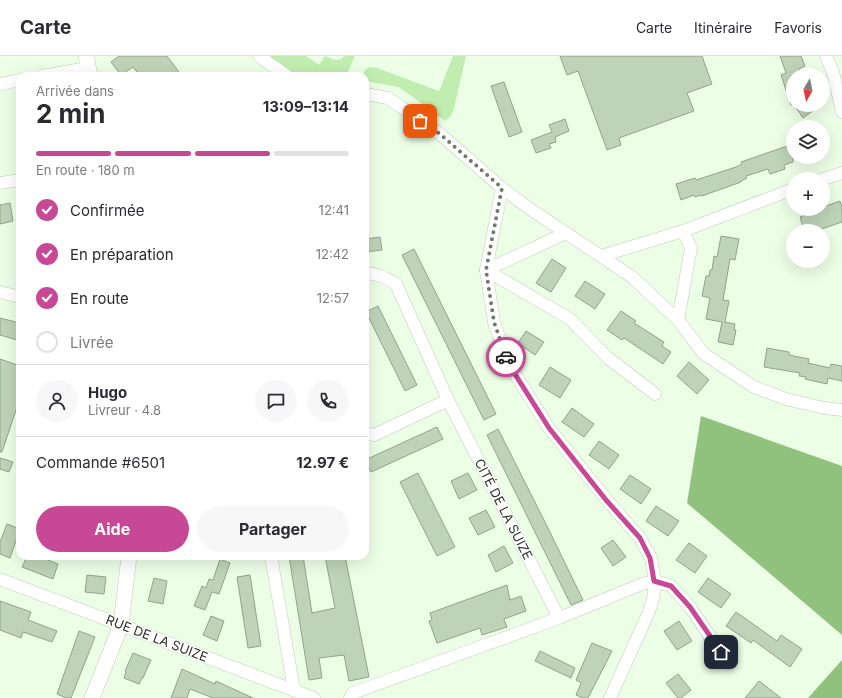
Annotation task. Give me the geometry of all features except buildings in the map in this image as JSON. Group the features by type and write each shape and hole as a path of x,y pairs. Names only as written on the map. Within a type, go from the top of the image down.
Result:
{"street":[{"path":"259,56 281,72"},
{"path":"826,56 837,71 842,112"},
{"path":"62,72 88,67"},
{"path":"0,84 16,81"},
{"path":"369,95 388,98 440,134 502,188 530,209 632,277 678,320 704,354 754,387 786,399 824,408 842,410"},
{"path":"830,177 842,173"},
{"path":"0,183 16,181"},
{"path":"502,188 486,270 494,322 508,363 549,428 606,500 640,538 650,558 654,581 653,599 648,614 610,698"},
{"path":"600,256 683,231 786,192"},
{"path":"678,320 691,248 683,231"},
{"path":"486,270 566,233"},
{"path":"486,270 570,319 607,357 655,394"},
{"name":"CITÉ DE LA SUIZE","path":"369,274 387,277 396,284 448,400 559,618"},
{"path":"0,292 16,297"},
{"path":"369,434 374,435 448,400"},
{"path":"92,698 122,624 129,560"},
{"path":"272,560 294,690"},
{"name":"RUE DE LA SUIZE","path":"0,579 314,698"},
{"path":"350,698 353,693 559,618 642,584 654,581 671,586 685,602 728,663"}],"green space":[{"path":"268,56 306,56 319,65 325,56 337,60 344,56 355,56 348,72 289,72"},
{"path":"453,56 466,56 454,108 451,116 445,121 398,87 369,82 369,72 364,72 370,67 377,68 439,91"},
{"path":"701,416 842,466 842,635 687,503"},
{"path":"842,660 842,698 808,698"}],"way so far":[{"path":"420,121 440,134 502,188 486,270 494,322 506,357"}],"route":[{"path":"506,357 508,363 549,428 606,500 640,538 650,558 654,581 671,586 690,607 721,652"}]}
